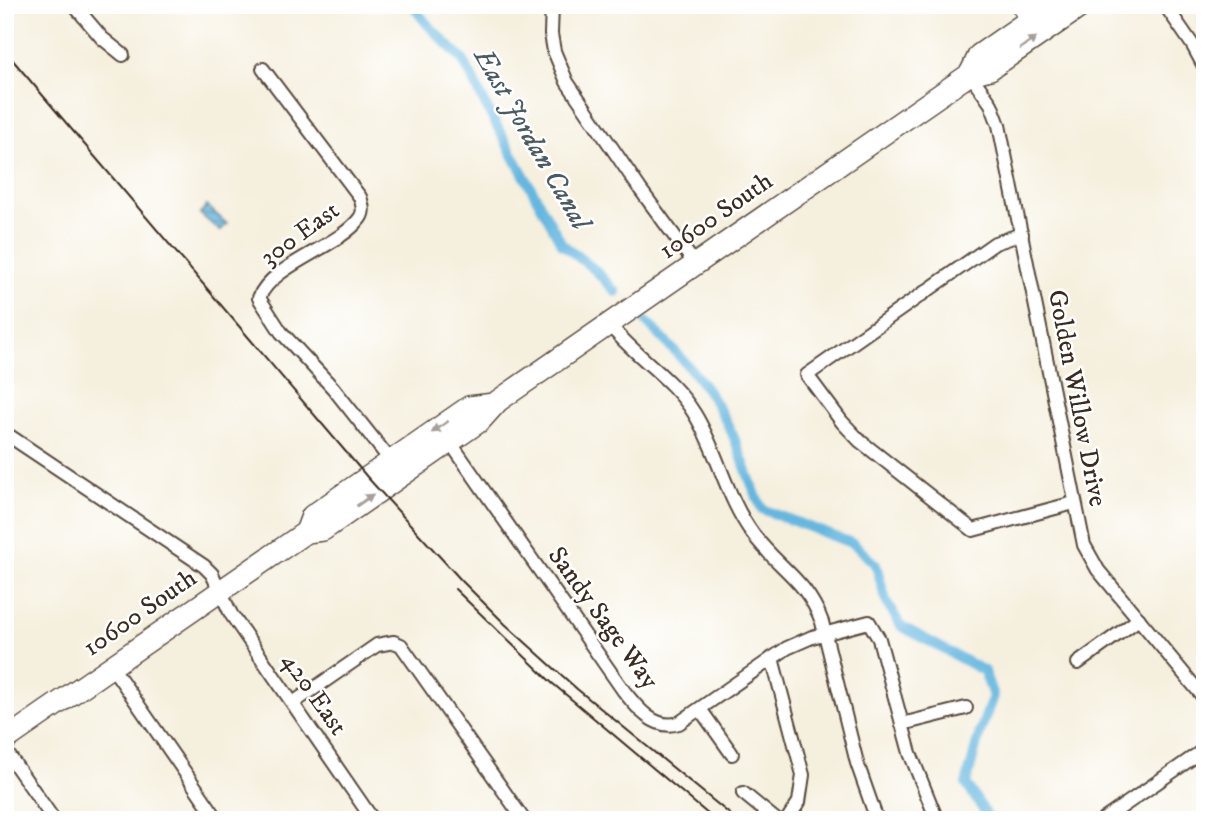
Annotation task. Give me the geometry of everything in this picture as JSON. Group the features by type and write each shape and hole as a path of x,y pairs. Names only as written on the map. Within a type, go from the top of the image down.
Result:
{"main road":[{"name":"10600 South","path":"970,74 979,55 1023,13 1051,5"},
{"name":"10600 South","path":"5,740 306,532 323,530 480,421 494,404 970,74 990,69 1083,5"},
{"name":"10600 South","path":"306,532 313,516 470,407 494,404"}],"street":[{"path":"74,5 102,38 123,55"},
{"path":"552,5 551,34 554,51 567,82 695,264"},
{"path":"1165,5 1205,68"},
{"name":"300 East","path":"263,69 360,197 363,207 361,217 352,225 277,277 261,291 259,298 281,332 333,388 391,461"},
{"name":"Golden Willow Drive","path":"970,74 991,104 999,125 1074,503 1087,554 1205,699"},
{"path":"1022,234 995,243 807,375 842,422 860,440 973,530 1074,503"},
{"path":"609,324 626,344 669,381 687,401 702,427 740,514 761,544 807,592 818,611 858,763 877,820"},
{"name":"420 East","path":"9,436 204,566 212,574 231,614 373,820"},
{"name":"Sandy Sage Way","path":"450,442 631,700 655,722 664,725 679,723 772,658 800,642 869,622 879,639 902,724"},
{"path":"1078,663 1139,619"},
{"path":"293,703 377,645 394,642 407,650 524,820"},
{"path":"772,658 803,775 799,802 787,820"},
{"path":"112,667 218,820"},
{"path":"937,820 902,724 966,708"},
{"path":"700,709 732,754"},
{"path":"1103,820 1118,816 1205,749"},
{"path":"5,750 54,820"},
{"path":"743,793 776,820"}],"water":[{"path":"207,206 227,224 220,231 200,214"}],"waterway":[{"name":"East Jordan Canal","path":"412,5 463,60 562,244 595,270 616,292"},
{"name":"East Jordan Canal","path":"646,322 683,360 715,401 732,433 762,509 854,544 876,565 886,601 901,626 984,671 993,696 966,784 990,820"}],"tram line":[{"path":"5,51 368,478 462,581 577,689 737,820"},
{"path":"455,589 552,683 715,820"}]}
